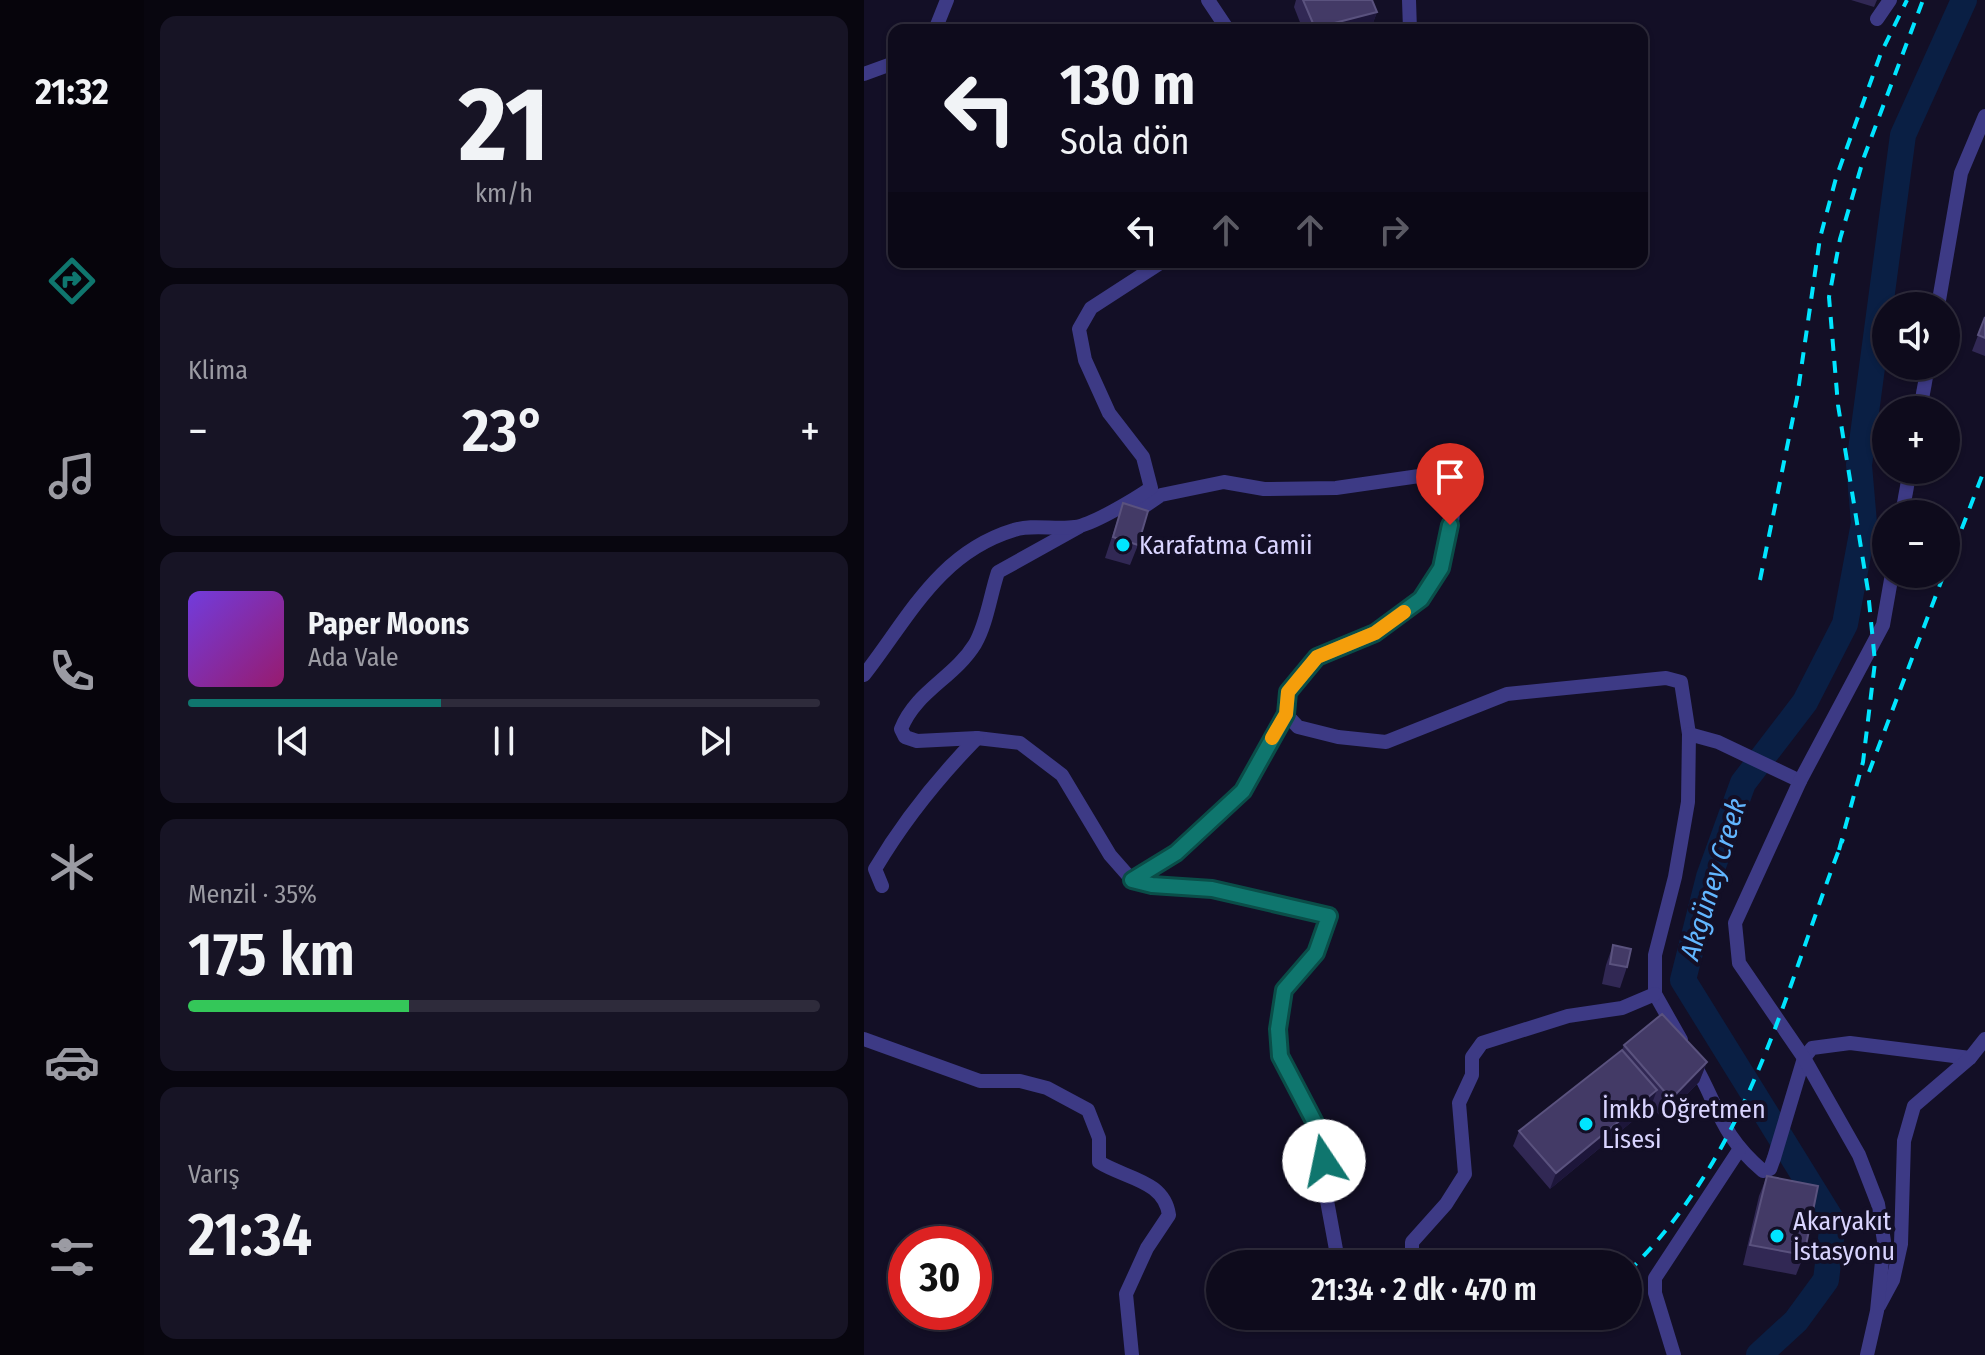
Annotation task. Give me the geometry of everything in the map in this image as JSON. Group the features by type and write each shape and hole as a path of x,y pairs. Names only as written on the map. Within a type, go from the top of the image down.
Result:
{"street":[{"path":"937,24 947,0"},
{"path":"1208,0 1224,24"},
{"path":"1409,0 1410,24"},
{"path":"1877,19 1890,0"},
{"path":"864,74 888,65"},
{"path":"1940,292 1961,173 1985,116"},
{"path":"1153,268 1091,308 1079,329 1085,360 1109,413 1143,457 1151,488 1127,505 1079,527 998,572 974,646 920,696 901,729 905,737 917,741 977,738 1020,743 1062,775 1110,855 1132,880 1152,885 1212,889 1329,916 1316,953 1284,990 1278,1029 1280,1056 1325,1142 1323,1179 1336,1250"},
{"path":"1127,505 1139,510 1161,495 1224,482 1264,489 1336,488 1440,473 1454,483 1455,504 1441,568 1421,599 1375,633 1317,657 1288,692 1286,714 1243,791 1176,853 1132,880"},
{"path":"864,675 924,589 968,552 1016,529 1079,527"},
{"path":"1867,1355 1877,1311 1884,1241 1878,1204 1859,1155 1804,1058 1739,963 1735,923 1800,781 1883,625 1890,588"},
{"path":"1286,714 1298,727 1338,737 1386,742 1507,694 1666,678 1681,682 1689,734 1688,802 1675,877 1655,955 1655,994 1703,1078 1717,1116 1739,1150 1763,1171 1770,1169 1804,1058 1812,1048 1850,1043 1970,1058"},
{"path":"1689,734 1744,753 1800,781"},
{"path":"882,886 875,869 894,838 921,797 977,738"},
{"path":"1412,1250 1412,1242 1446,1204 1465,1174 1459,1103 1472,1075 1472,1057 1482,1043 1568,1016 1622,1008 1655,994"},
{"path":"864,1039 980,1081 1020,1081 1064,1096 1088,1110 1099,1138 1099,1162 1158,1189 1167,1200 1169,1215 1147,1248 1126,1294 1132,1355"},
{"path":"1877,1311 1893,1280 1901,1244 1904,1141 1914,1106 1970,1058 1985,1039"},
{"path":"1674,1355 1655,1293 1655,1278 1739,1150"}],"building":[{"path":"1303,0 1372,0 1377,12 1330,24 1313,24"},
{"path":"1985,317 1985,338 1978,335"},
{"path":"1123,503 1148,511 1138,545 1113,537"},
{"path":"1613,945 1631,949 1627,967 1610,964"},
{"path":"1662,1014 1707,1062 1671,1099 1624,1045"},
{"name":"İmkb Öğretmen Lisesi","path":"1622,1050 1657,1090 1556,1173 1519,1131"},
{"name":"Akaryakıt İstasyonu","path":"1767,1176 1818,1186 1804,1255 1750,1245"}],"waterway":[{"name":"Akgüney Creek","path":"1759,1355 1796,1321 1826,1280 1833,1222 1683,980 1709,877 1743,783 1805,702 1845,624 1864,523 1859,465 1903,135 1964,0"}],"railway":[{"path":"1760,580 1797,398 1820,238 1836,178 1881,53 1907,0"},
{"path":"1839,850 1863,762 1875,662 1868,591 1838,405 1829,297 1840,239 1864,157 1923,0"},
{"path":"1960,533 1985,468"},
{"path":"1869,772 1939,588"},
{"path":"1642,1256 1670,1225 1705,1175 1734,1123 1781,1012 1843,839"}],"slow traffic":[{"path":"1272,738 1286,714 1288,692 1317,657 1375,633 1404,612"}],"place":[{"name":"Karafatma Camii","path":"1123,545"},
{"name":"İmkb Öğretmen Lisesi","path":"1586,1124"},
{"name":"Akaryakıt İstasyonu","path":"1777,1236"}],"route":[{"path":"1324,1161 1325,1142 1280,1056 1278,1029 1284,990 1316,953 1329,916 1212,889 1152,885 1132,880 1176,853 1243,791 1286,714 1288,692 1317,657 1375,633 1421,599 1441,568 1450,525"}]}
